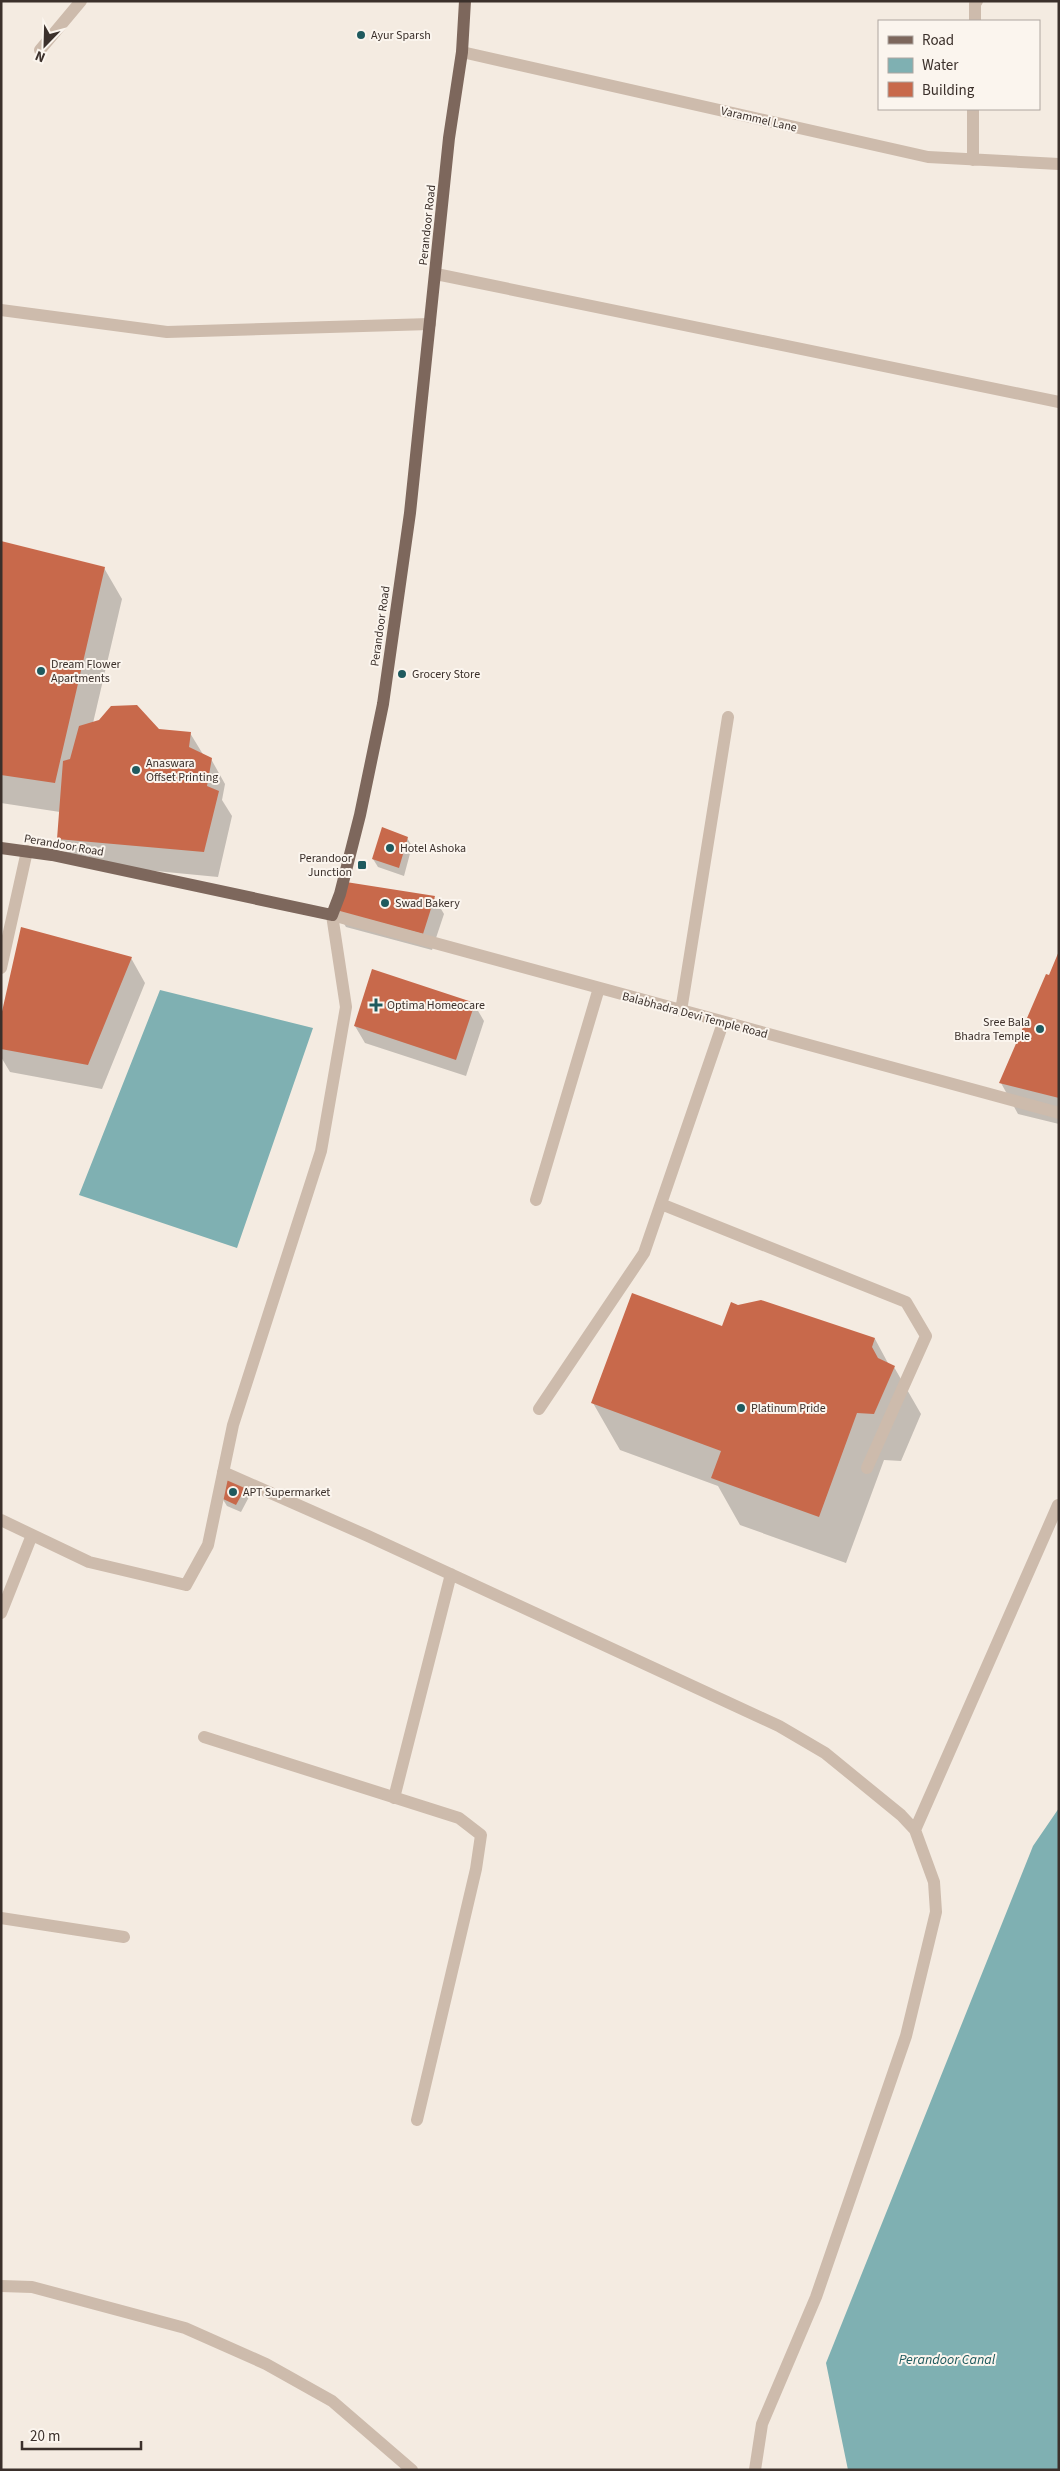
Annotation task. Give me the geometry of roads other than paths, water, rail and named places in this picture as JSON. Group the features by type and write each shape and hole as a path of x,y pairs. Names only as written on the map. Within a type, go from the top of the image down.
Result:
{"main road":[{"name":"Perandoor Road","path":"1,848 27,851 332,914 340,894 360,815 383,704 410,513 449,138 462,52 465,1"}],"street":[{"path":"40,50 81,1"},
{"path":"975,20 975,4 977,1"},
{"name":"Varammel Lane","path":"462,52 928,157 1059,164"},
{"path":"973,110 973,160"},
{"path":"436,274 1059,402"},
{"path":"1,310 167,332 430,324"},
{"path":"681,1011 728,717"},
{"path":"1,968 27,851"},
{"path":"1,1520 89,1562 186,1585 208,1545 233,1425 321,1151 346,1007 332,914"},
{"name":"Balabhadra Devi Temple Road","path":"332,914 723,1023 1059,1113"},
{"path":"536,1200 599,988"},
{"path":"540,1409 644,1253 723,1023"},
{"path":"661,1204 906,1302 926,1336 867,1468"},
{"path":"223,1472 451,1574 779,1726 825,1753 901,1815 915,1830 934,1882 936,1912 927,1954 906,2036 816,2297 762,2424 755,2470"},
{"path":"915,1830 1058,1505"},
{"path":"1,1613 32,1535"},
{"path":"394,1798 451,1574"},
{"path":"204,1737 459,1818 480,1835 476,1869 417,2120"},
{"path":"1,1918 124,1937"},
{"path":"1,2286 32,2287 194,2332 266,2364 332,2401 412,2470"}],"water":[{"path":"160,990 313,1028 237,1248 79,1195"},
{"name":"Perandoor Canal","path":"1059,1808 1059,2470 848,2470 826,2363 1033,1846"}],"place":[{"name":"Ayur Sparsh","path":"361,35"},
{"name":"Dream Flower Apartments","path":"41,671"},
{"name":"Grocery Store","path":"402,674"},
{"name":"Anaswara Offset Printing","path":"136,770"},
{"name":"Hotel Ashoka","path":"390,848"},
{"name":"Perandoor Junction","path":"362,865"},
{"name":"Swad Bakery","path":"385,903"},
{"name":"Optima Homeocare","path":"376,1005"},
{"name":"Sree Bala Bhadra Temple","path":"1040,1029"},
{"name":"Platinum Pride","path":"741,1408"},
{"name":"APT Supermarket","path":"233,1492"}]}
